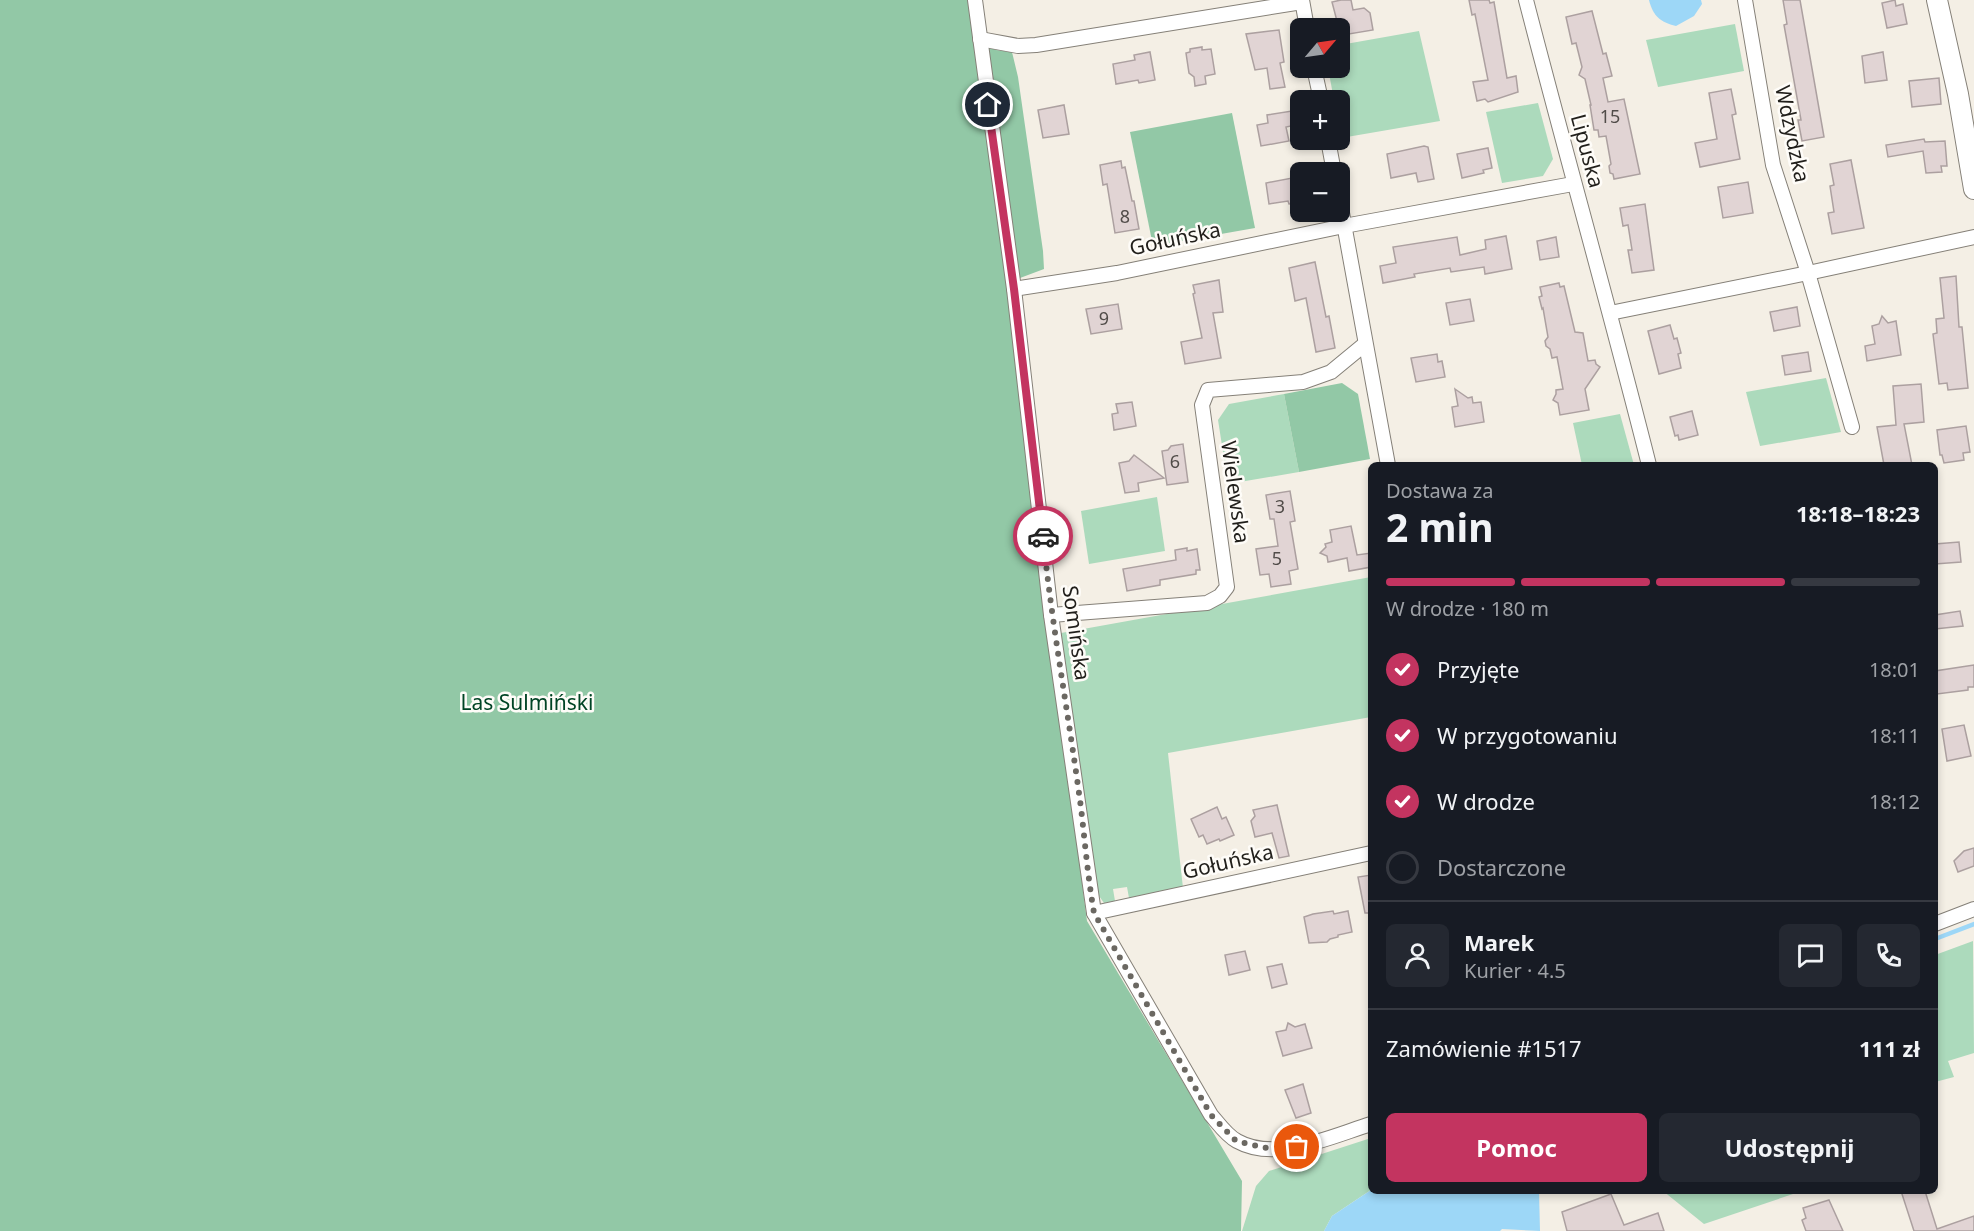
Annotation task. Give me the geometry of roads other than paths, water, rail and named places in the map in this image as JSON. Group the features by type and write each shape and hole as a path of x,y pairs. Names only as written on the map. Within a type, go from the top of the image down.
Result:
{"street":[{"name":"Somińska","path":"975,0 1014,289 1052,615 1094,913 1211,1115 1236,1141 1275,1150 1297,1147 1368,1125"},
{"name":"Lipuska","path":"1526,0 1648,462"},
{"name":"Wdzydzka","path":"1746,0 1773,165 1808,273 1852,427"},
{"path":"1937,0 1960,104 1974,189"},
{"path":"980,39 1018,46 1036,45 1302,1 1305,18"},
{"name":"Gołuńska","path":"1014,289 1117,273 1344,226 1573,184"},
{"path":"1343,222 1387,462"},
{"path":"1610,313 1974,237"},
{"name":"Wielewska","path":"1052,615 1207,603 1220,596 1227,587 1202,405 1208,390 1303,382 1332,372 1365,344"},
{"name":"Gołuńska","path":"1094,913 1368,854"},
{"path":"1938,923 1974,909"}],"water":[{"path":"1649,0 1701,0 1702,4 1694,16 1676,26 1658,18"},
{"path":"1368,1192 1368,1194 1539,1194 1540,1231 1502,1229 1500,1231 1324,1231 1332,1216"}],"waterway":[{"path":"1938,938 1974,924"}],"park label":[{"name":"Las Sulmiński","path":"527,703"}]}
